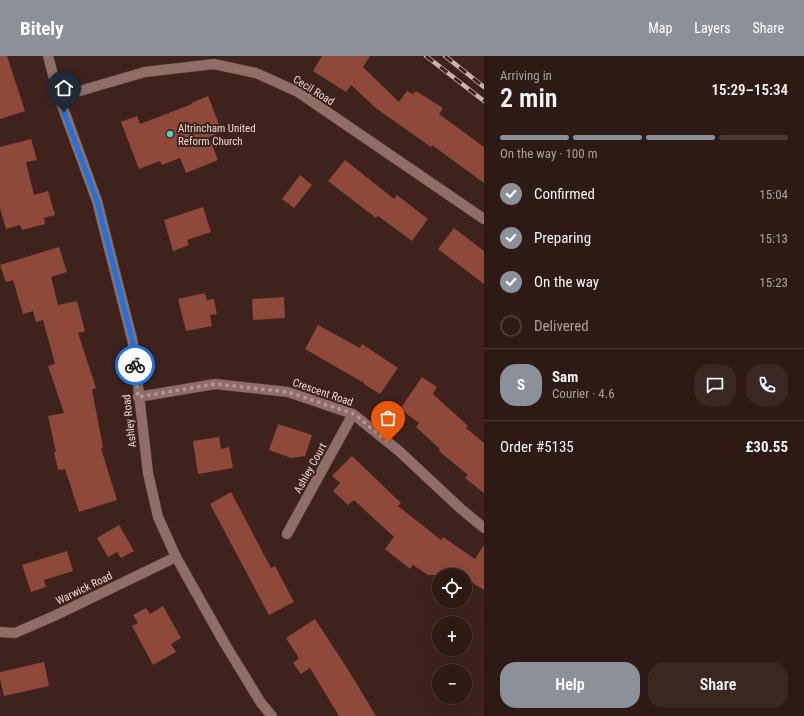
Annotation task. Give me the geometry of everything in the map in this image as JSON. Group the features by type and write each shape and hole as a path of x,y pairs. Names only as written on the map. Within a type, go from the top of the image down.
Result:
{"street":[{"name":"Ashley Road","path":"48,56 59,96 97,201 133,343 138,397 148,473 158,517 176,557 225,644 261,703 272,716"},
{"name":"Cecil Road","path":"59,96 145,72 214,64 256,73 298,92 484,219"},
{"name":"Crescent Road","path":"138,397 215,384 288,392 354,414 399,451 461,509 484,528"},
{"name":"Ashley Court","path":"287,534 354,414"},
{"name":"Warwick Road","path":"0,632 15,633 54,616 176,557"}],"building":[{"path":"0,56 7,56 25,111 0,119"},
{"path":"322,56 370,56 363,67 399,102 407,91 413,94 416,91 443,108 439,114 484,147 484,183 432,145 431,147 377,109 351,85 346,92 313,71"},
{"name":"Altrincham United Reform Church","path":"208,96 222,132 209,137 218,160 186,173 180,158 162,165 160,161 139,169 121,122 137,116 140,124 192,104 191,103"},
{"path":"31,139 37,160 26,162 34,195 48,191 55,215 44,218 45,224 22,230 20,225 6,229 0,208 0,147"},
{"path":"345,160 394,199 397,195 428,219 412,241 378,216 376,218 328,181"},
{"path":"300,175 312,185 294,208 282,199"},
{"path":"203,207 211,232 187,240 189,245 173,251 164,220"},
{"path":"454,228 484,251 484,284 438,249"},
{"path":"59,247 67,272 51,277 58,305 77,301 85,331 78,333 96,388 92,390 103,447 101,448 117,500 79,512 65,469 58,470 54,452 56,452 48,416 64,413 48,366 55,364 43,320 36,322 33,311 23,314 13,280 6,282 0,265"},
{"path":"205,293 207,300 214,299 217,314 210,315 212,326 186,331 178,299"},
{"path":"284,297 285,318 253,320 252,299"},
{"path":"318,325 360,348 362,344 398,368 380,394 364,383 305,349"},
{"path":"422,377 437,387 433,394 468,426 466,428 484,443 484,493 465,478 468,475 439,451 440,449 416,427 419,423 400,409"},
{"path":"278,424 312,435 305,456 291,458 269,450"},
{"path":"219,437 221,449 229,447 233,468 198,474 193,441"},
{"path":"352,456 401,503 398,506 441,540 443,537 475,559 484,545 484,590 472,582 472,568 432,568 432,575 428,575 413,565 410,569 385,549 394,537 354,500 348,505 333,491 340,483 332,476"},
{"path":"231,492 271,568 275,566 294,602 269,615 210,504"},
{"path":"119,525 134,551 121,558 117,552 108,557 97,538"},
{"path":"67,551 73,571 44,580 46,587 31,592 22,565"},
{"path":"163,606 181,638 171,644 176,652 153,665 132,626 138,623 133,615 146,608 150,614"},
{"path":"315,619 376,716 339,716 310,668 301,674 293,663 299,658 286,638"},
{"path":"44,662 49,686 4,696 0,672"}],"railway":[{"path":"426,56 484,101"},
{"path":"445,56 484,87"}],"way so far":[{"path":"135,365 138,397 215,384 288,392 354,414 388,442"}],"place":[{"name":"Altrincham United Reform Church","path":"170,134"}],"route":[{"path":"64,112 97,201 133,343 135,365"}]}
